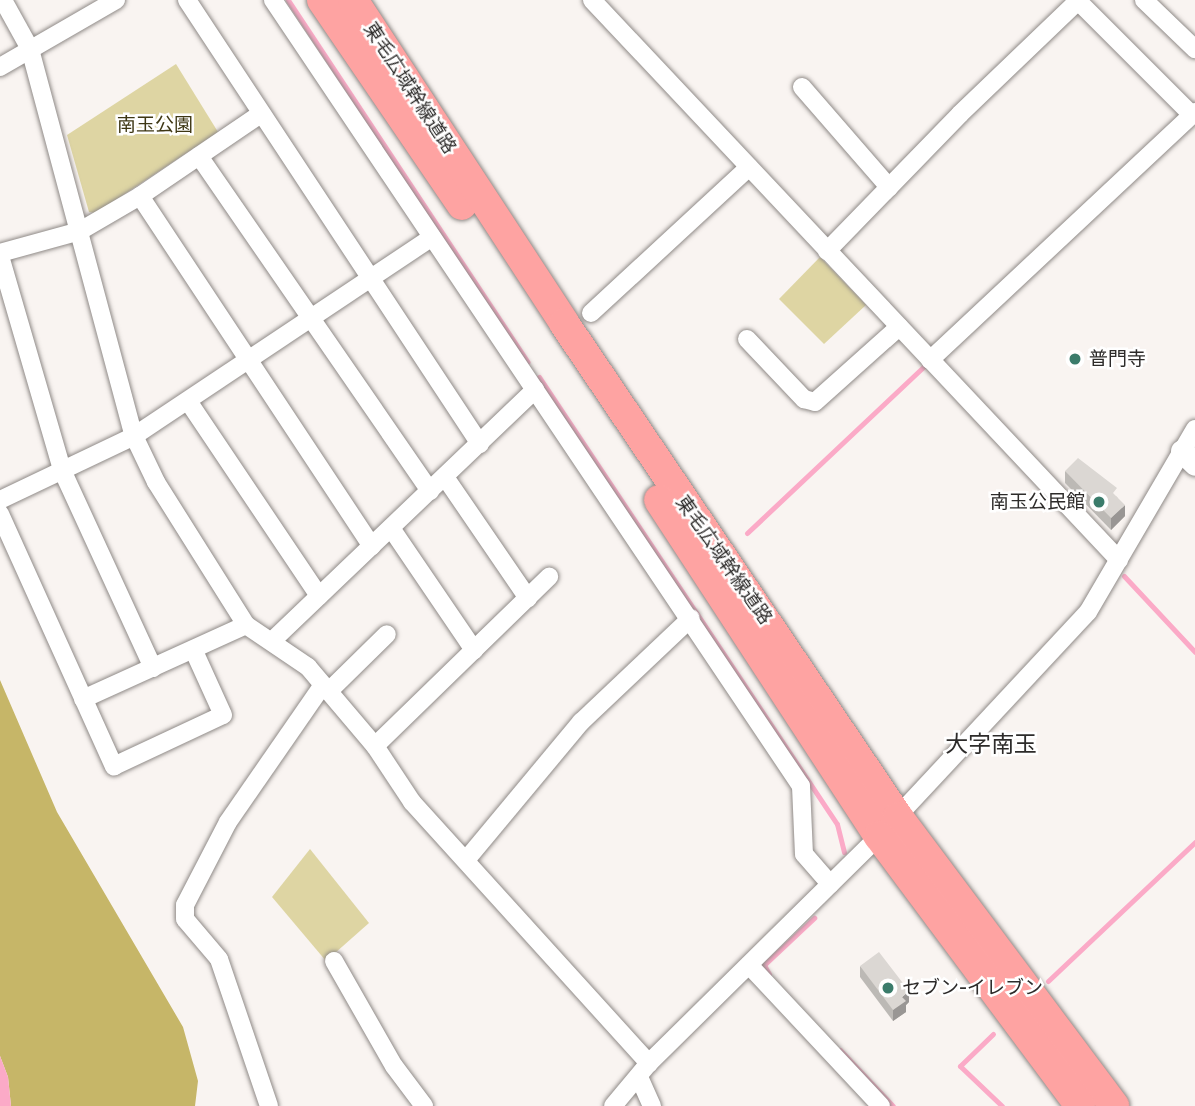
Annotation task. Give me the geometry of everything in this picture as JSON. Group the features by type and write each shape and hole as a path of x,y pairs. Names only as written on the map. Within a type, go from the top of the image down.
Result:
{"highway":[{"name":"東毛広域幹線道路","path":"322,0 1080,1106"},
{"name":"東毛広域幹線道路","path":"353,0 889,826 1114,1106"}],"street":[{"path":"3,0 30,49 134,436 156,482 246,625 297,656 375,746 412,802 466,860 644,1070 652,1106"},
{"path":"187,0 259,115 480,444"},
{"path":"273,0 691,618 801,786 804,854 830,884"},
{"path":"592,0 1119,560"},
{"path":"1144,0 1195,49"},
{"path":"827,251 1078,1 1193,113 930,360"},
{"path":"0,67 105,3"},
{"path":"802,87 889,187"},
{"path":"153,667 62,470 0,254 80,231 140,196 259,115"},
{"path":"199,156 430,491"},
{"path":"591,313 749,167"},
{"path":"140,196 372,546"},
{"path":"0,500 134,436 312,320 369,278 432,237"},
{"path":"747,339 804,400 815,402 899,327"},
{"path":"272,640 535,390"},
{"path":"188,401 319,596"},
{"path":"614,1106 644,1070 889,826 1088,612 1119,560 1189,458 1195,429"},
{"path":"445,477 528,598"},
{"path":"0,514 114,766 223,715 193,649"},
{"path":"391,528 474,650"},
{"path":"375,746 549,577"},
{"path":"466,860 581,722 691,618"},
{"path":"83,699 246,625"},
{"path":"269,1106 219,958 184,919 185,905 228,822 326,688 387,634"},
{"path":"334,961 394,1066 425,1106"},
{"path":"749,965 880,1106"}],"green space":[{"name":"南玉公園","path":"176,64 218,132 96,213 89,212 67,135"},
{"path":"820,257 866,305 824,344 779,299"},
{"path":"310,849 369,923 326,961 272,897"}],"shaded area":[{"path":"0,680 57,812 183,1027 198,1081 195,1106 11,1106 8,1077 0,1056"},
{"path":"0,1056 8,1077 11,1106 0,1106"}],"building":[{"path":"1078,458 1117,488 1113,493 1125,505 1111,518 1065,471"},
{"path":"879,952 909,991 902,997 906,1001 893,1010 860,966"}],"waterway":[{"path":"288,0 528,362"},
{"path":"747,533 925,365"},
{"path":"539,377 837,824 844,852"},
{"path":"1124,576 1195,652"},
{"path":"1048,981 1195,842"},
{"path":"769,974 764,965 814,918"},
{"path":"993,1034 960,1066 1002,1106"},
{"path":"840,1050 893,1106"}],"place":[{"name":"普門寺","path":"1075,359"},
{"name":"南玉公民館","path":"1099,502"},
{"name":"セブン-イレブン","path":"888,988"}],"district":[{"name":"大字南玉","path":"991,744"}]}
